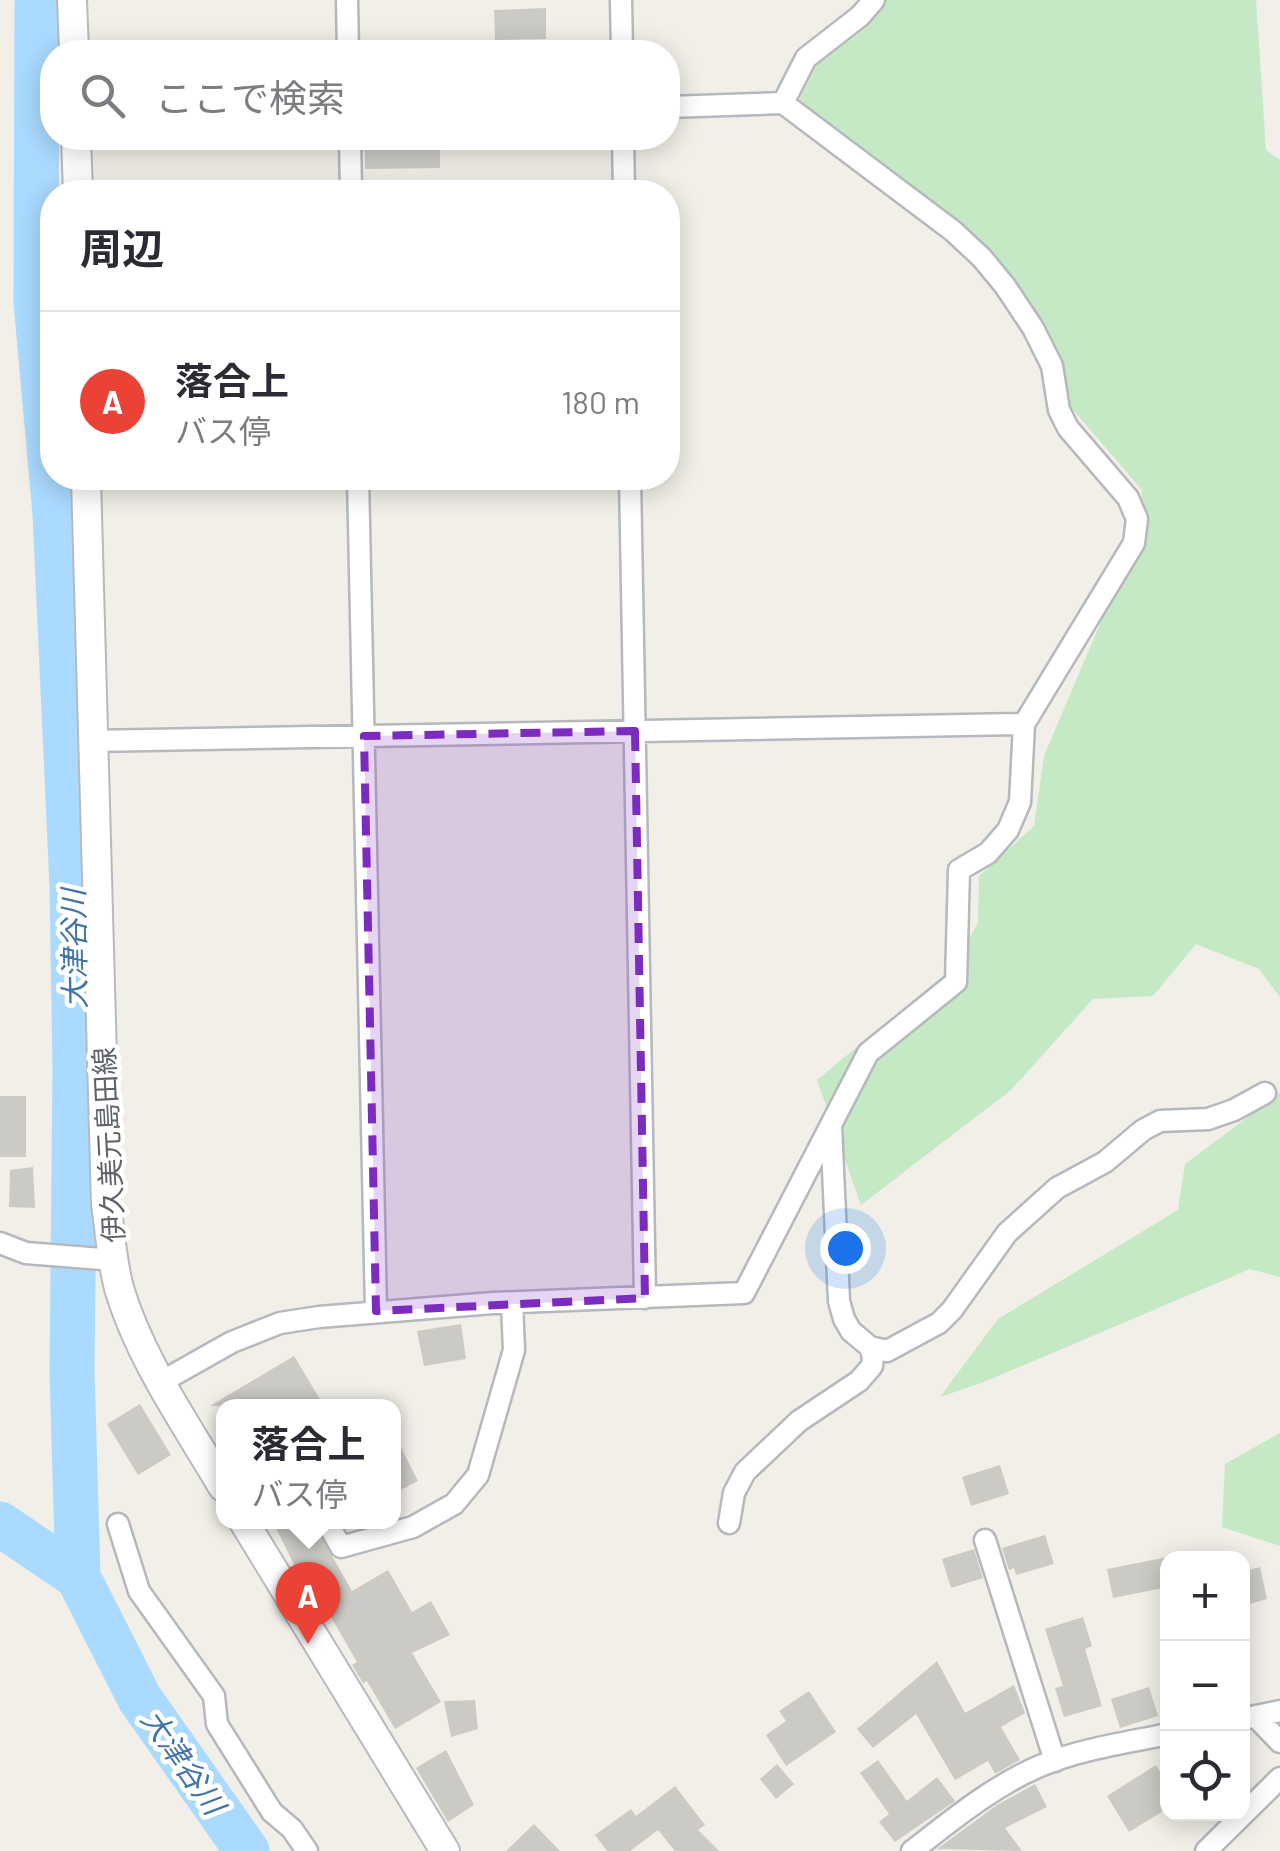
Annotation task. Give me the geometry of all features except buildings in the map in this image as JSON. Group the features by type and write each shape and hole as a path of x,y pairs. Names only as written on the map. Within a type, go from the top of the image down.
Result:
{"main road":[{"path":"72,0 74,40"},
{"path":"76,150 78,180"},
{"name":"伊久美元島田線","path":"86,490 106,1204 103,1259 161,1382 216,1475"},
{"path":"248,1529 444,1851"}],"street":[{"path":"347,0 348,40"},
{"path":"620,0 622,40"},
{"path":"783,103 806,58 860,16 874,0"},
{"path":"161,1382 232,1342 280,1323 376,1311 744,1293 868,1052 956,982 958,870 988,854 1008,830 1020,802 1024,724 1134,543 1137,519 1128,498 1068,428 1059,410 1052,366 1033,328 982,258 953,231 783,103 680,107"},
{"path":"350,150 352,180"},
{"path":"623,150 624,180"},
{"path":"358,490 376,1311"},
{"path":"630,490 646,1298"},
{"path":"93,741 1024,724"},
{"path":"870,1347 886,1351 939,1323 1007,1233 1032,1208 1057,1188 1104,1162 1142,1130 1160,1121 1208,1119 1265,1093"},
{"path":"729,1524 734,1493 745,1472 799,1422 859,1381 872,1366 870,1347 844,1319 839,1301 831,1124"},
{"path":"0,1243 26,1253 103,1259"},
{"path":"331,1529 341,1547 413,1527 454,1504 478,1474 514,1350 512,1304"},
{"path":"118,1524 139,1591 214,1696 216,1724 272,1812 307,1851"},
{"path":"985,1540 1055,1761"},
{"path":"1250,1717 1280,1711"},
{"path":"1250,1718 1280,1742"},
{"path":"921,1848 995,1788 1085,1751 1160,1736"},
{"path":"1206,1851 1280,1778"}],"highlighted area":[{"path":"635,731 645,1298 376,1311 364,736"}],"green space":[{"path":"885,0 1256,0 1266,150 1280,160 1280,997 1259,969 1196,944 1153,996 1093,999 1011,1090 861,1205 817,1080 950,970 978,923 979,876 1034,826 1044,756 1141,527 1142,490 1068,404 1058,353 970,231 796,106 819,61"},
{"path":"1280,1093 1280,1277 1250,1269 940,1397 998,1319 1178,1210 1185,1164"},
{"path":"1280,1433 1280,1546 1222,1527 1225,1464"}],"waterway":[{"name":"大津谷川","path":"37,0 36,302 40,347"},
{"name":"大津谷川","path":"53,490 72,886 72,1372 78,1577 140,1699 247,1851"},
{"path":"0,1524 78,1577"}],"place":[{"name":"落合上","path":"308,1644"}]}
